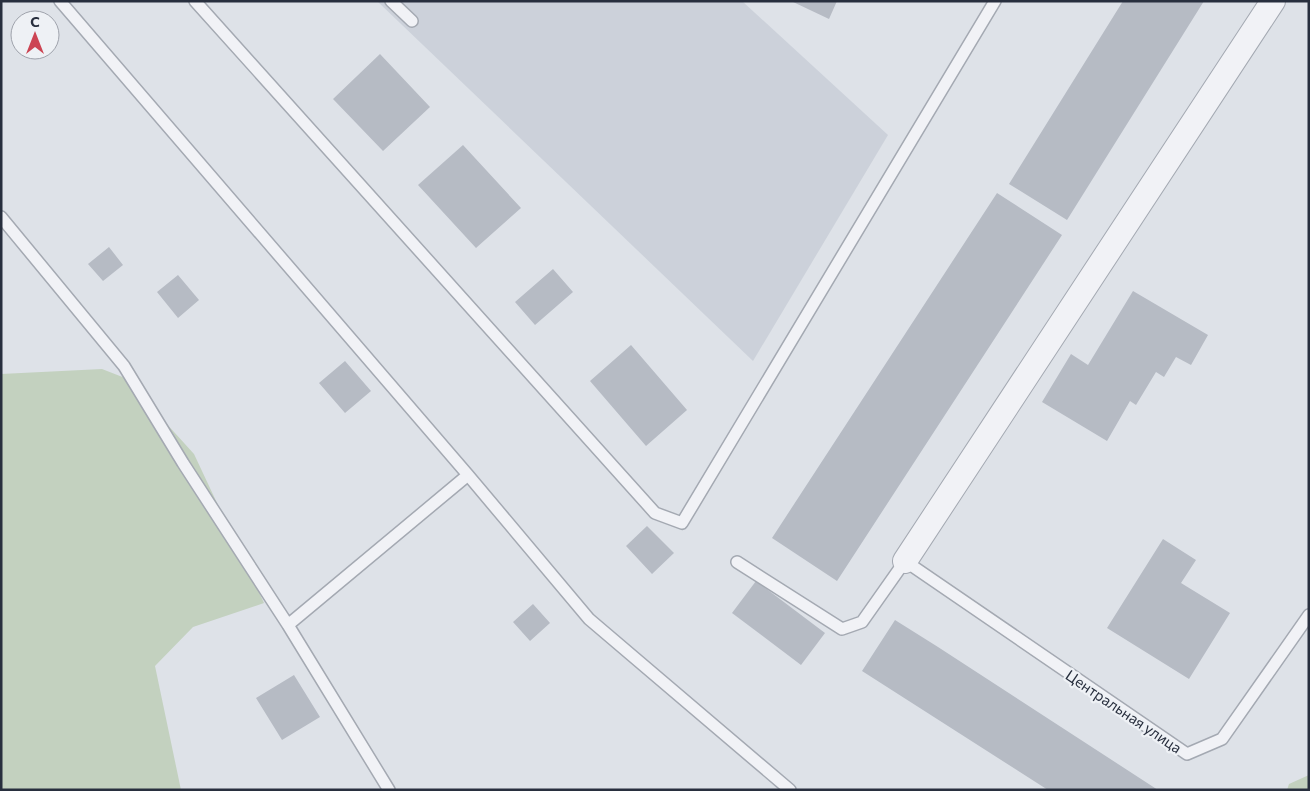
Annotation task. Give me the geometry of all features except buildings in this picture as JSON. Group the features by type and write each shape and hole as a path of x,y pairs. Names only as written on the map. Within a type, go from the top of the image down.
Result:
{"street":[{"path":"905,561 1273,1"}],"lane":[{"path":"60,1 468,475 589,619 790,790"},
{"path":"195,1 655,513 682,523 995,1"},
{"path":"391,1 412,22"},
{"path":"1,217 124,366 390,790"},
{"path":"288,625 468,475"},
{"path":"737,562 842,629 862,622 905,561"},
{"name":"Центральная улица","path":"905,561 1187,754 1222,739 1309,614"}],"shaded area":[{"path":"377,1 742,1 888,135 753,361"}],"green space":[{"path":"102,369 125,378 194,454 264,603 193,627 155,666 181,790 1,790 1,374"},
{"path":"1309,775 1309,790 1287,790 1289,784"}]}
